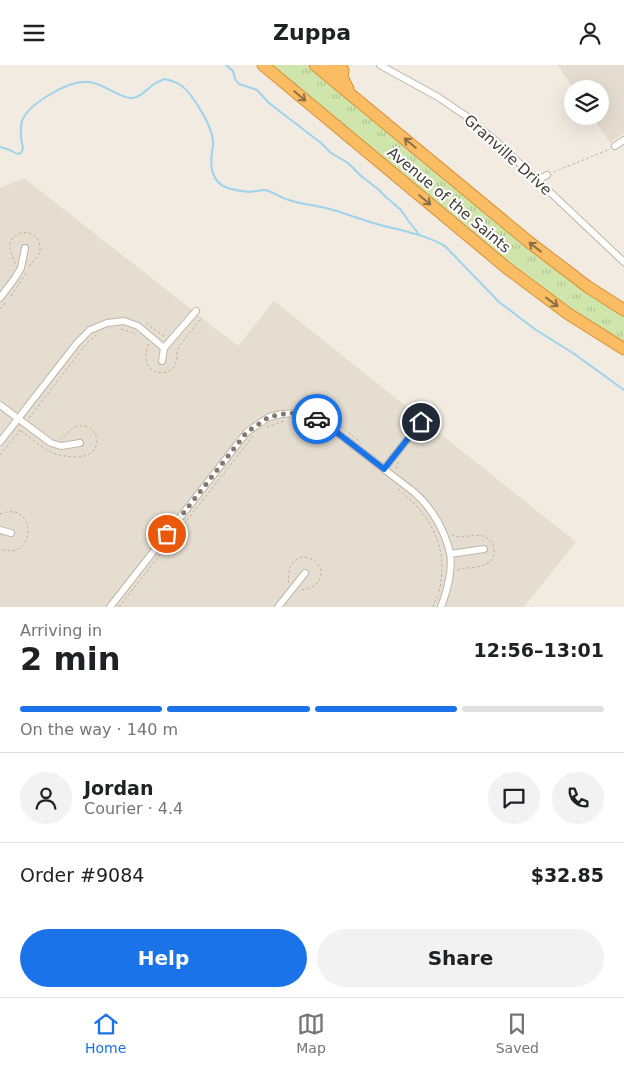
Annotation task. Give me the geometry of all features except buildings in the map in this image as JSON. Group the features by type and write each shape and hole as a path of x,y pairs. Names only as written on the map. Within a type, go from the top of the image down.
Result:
{"highway":[{"name":"Avenue of the Saints","path":"263,65 508,269 567,313 624,349"},
{"name":"Avenue of the Saints","path":"316,65 529,242 588,287 624,309"},
{"path":"316,65 335,71 345,68"},
{"path":"345,68 342,77 350,94"}],"street":[{"name":"Granville Drive","path":"380,65 438,97 466,116 498,142 624,261"},
{"path":"615,146 624,141"},
{"path":"538,180 548,174"},
{"path":"0,298 21,269 25,248"},
{"path":"162,361 164,348 196,311"},
{"path":"0,442 78,343 90,331 107,323 124,321 138,326 164,348"},
{"path":"0,405 51,443 61,446 80,443"},
{"path":"110,607 247,432 269,417 296,413 322,421 424,501 440,527 450,554 447,590 441,607"},
{"path":"384,469 421,422"},
{"path":"0,530 11,533"},
{"path":"450,554 484,549"},
{"path":"278,607 305,573"}],"path":[{"path":"548,174 607,151 615,146"},
{"path":"148,342 147,364 155,372 166,372 175,365 178,347 202,317"},
{"path":"142,321 164,336 168,336"},
{"path":"120,329 137,334"},
{"path":"0,455 87,343 100,333"},
{"path":"298,407 308,408 323,414 362,443"},
{"path":"266,427 285,421"},
{"path":"119,607 254,436"},
{"path":"392,485 419,507 438,540 441,573 438,594 433,607"},
{"path":"449,533 457,537 483,535 491,541 494,548 493,556 486,565 458,569 456,572"}],"shaded area":[{"path":"557,65 624,65 624,133 610,143 598,125 609,125 609,80 568,80"},
{"path":"24,178 238,346 274,301 576,542 524,607 0,607 0,188"}],"green space":[{"path":"270,65 307,65 624,315 624,344 600,330 529,280"}],"waterway":[{"path":"226,65 233,71 235,79 239,84 257,90 269,103 321,143 331,153 348,163 378,189 401,210 418,233"},
{"path":"0,147 17,154 21,153 23,148 21,124 26,114 41,100 71,85 81,82 94,83 128,98 135,98 164,79 173,81 190,94 205,118 212,135 211,162 214,176 223,186 249,192 267,191 286,199 326,208 415,234 445,246 499,302 536,330 573,353 624,390"}],"way so far":[{"path":"167,534 247,432 269,417 282,414 296,413 317,419"}],"route":[{"path":"317,419 384,469 421,422"}]}
